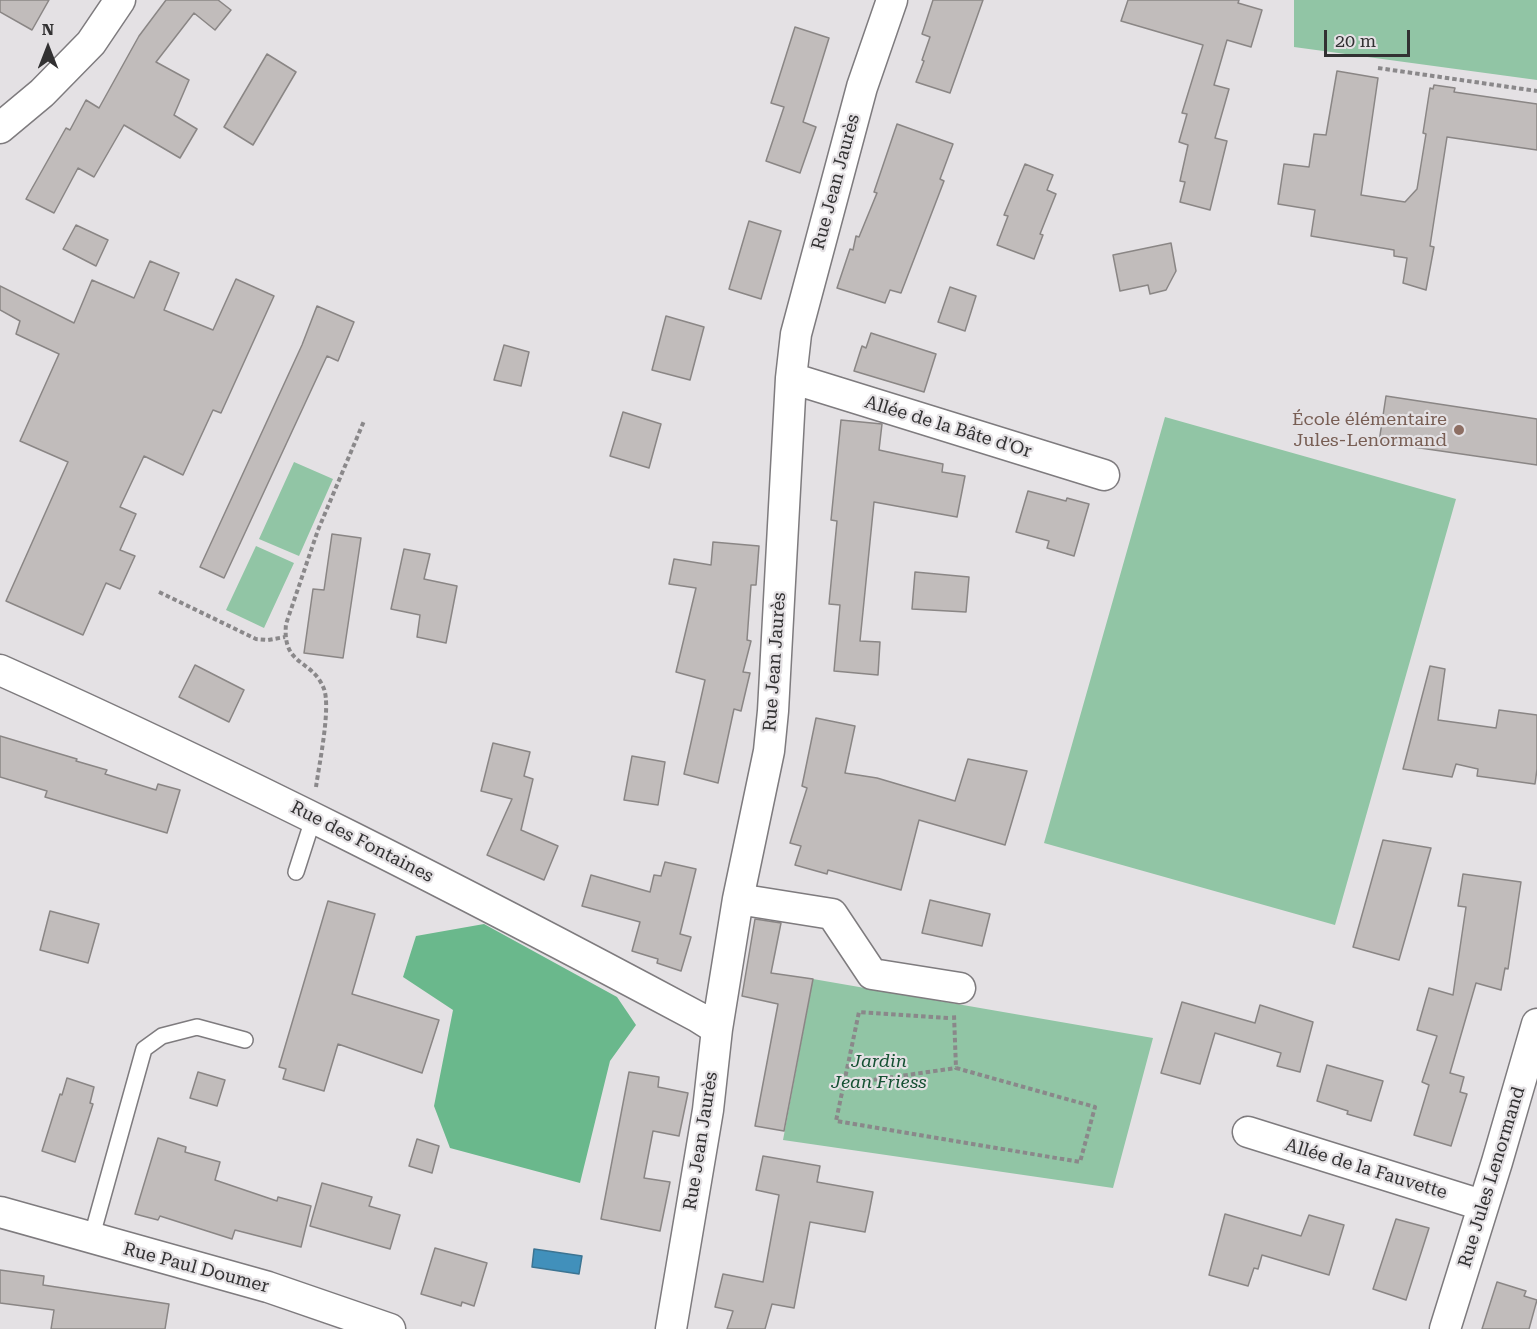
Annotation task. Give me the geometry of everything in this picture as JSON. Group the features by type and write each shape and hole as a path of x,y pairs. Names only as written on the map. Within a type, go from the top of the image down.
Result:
{"street":[{"path":"0,128 42,93 90,43 120,0"},
{"name":"Rue Jean Jaurès","path":"671,1329 708,1110 717,1029 738,899 769,751 796,334 862,87 892,0"},
{"name":"Allée de la Bâte d'Or","path":"792,378 1104,475"},
{"name":"Rue des Fontaines","path":"0,670 102,715 310,815 543,934 717,1029"},
{"path":"738,899 831,915 872,974 960,988"},
{"name":"Rue Jules Lenormand","path":"1445,1329 1537,1024"},
{"name":"Allée de la Fauvette","path":"1248,1132 1484,1204"},
{"name":"Rue Paul Doumer","path":"0,1212 268,1287 390,1329"}],"lane":[{"path":"296,872 310,815"},
{"path":"90,1239 144,1049 162,1036 197,1027 245,1040"}],"path":[{"path":"1378,68 1537,92"},
{"path":"310,815 315,795 326,711 324,690 313,673 293,657 285,637 286,624 318,530 364,421"},
{"path":"159,592 256,639 268,640 285,637"},
{"path":"844,1084 956,1068 1095,1107 1080,1162 836,1121 859,1012 954,1019 956,1068"}],"green space":[{"path":"1294,0 1537,0 1537,80 1294,47"},
{"path":"1165,417 1456,499 1335,925 1044,843"},
{"path":"294,462 333,479 299,556 259,539"},
{"path":"256,546 294,563 264,628 226,610"},
{"path":"484,924 617,997 636,1025 610,1061 580,1183 450,1148 434,1106 453,1010 403,977 416,936"},
{"name":"Jardin Jean Friess","path":"813,979 1153,1038 1113,1188 783,1140"}],"water":[{"path":"534,1249 582,1256 579,1274 532,1267"}],"building":[{"path":"0,0 49,0 32,30 0,12"},
{"path":"166,0 218,0 231,10 215,30 194,13 156,62 189,80 174,115 197,129 180,158 124,125 94,177 78,168 54,213 26,199 66,128 70,130 86,100 99,108 139,36"},
{"path":"933,0 983,0 950,93 916,82 930,37 922,34"},
{"path":"1128,0 1239,0 1238,3 1262,10 1251,47 1227,40 1214,85 1229,89 1215,138 1227,141 1210,210 1180,202 1185,182 1180,181 1188,145 1179,142 1187,114 1182,113 1203,45 1121,21"},
{"path":"795,27 829,38 803,122 816,127 800,173 766,161 784,107 771,103"},
{"path":"267,54 296,72 253,145 224,127"},
{"path":"1337,71 1378,78 1361,195 1405,202 1417,189 1426,134 1423,133 1430,88 1433,89 1434,85 1455,88 1454,92 1537,104 1537,150 1447,137 1430,246 1434,247 1426,290 1403,283 1407,258 1394,256 1394,250 1311,236 1315,210 1278,204 1284,164 1309,167 1314,134 1326,135"},
{"path":"897,124 953,144 940,179 944,181 901,293 890,290 885,303 837,288 850,249 853,250 856,236 859,237 877,193 874,192"},
{"path":"1025,164 1053,175 1047,190 1056,194 1040,234 1043,235 1034,259 997,245 1008,216 1004,215"},
{"path":"749,221 781,231 761,299 729,289"},
{"path":"76,225 108,240 96,266 63,249"},
{"path":"1171,243 1176,271 1166,290 1150,294 1148,285 1120,291 1113,255"},
{"path":"150,261 179,273 164,310 213,330 236,279 274,296 221,413 213,410 183,475 144,456 120,507 136,514 120,550 135,556 120,589 106,583 83,635 6,601 68,462 20,441 59,354 16,334 20,321 0,310 0,286 74,323 92,280 134,298"},
{"path":"950,287 976,296 965,331 938,322"},
{"path":"317,306 354,322 338,361 327,356 224,578 200,567 302,345"},
{"path":"666,316 704,327 690,380 652,370"},
{"path":"871,333 936,354 924,392 854,371 862,346 866,348"},
{"path":"504,345 529,352 521,386 494,380"},
{"name":"École élémentaire Jules-Lenormand","path":"1386,396 1537,419 1537,465 1379,442"},
{"path":"623,412 661,424 649,468 610,456"},
{"path":"841,420 882,424 879,450 943,464 942,472 965,476 957,517 874,502 860,641 880,642 878,675 834,671 840,605 829,604 837,521 831,520"},
{"path":"1028,491 1066,501 1067,498 1089,504 1074,556 1047,548 1049,541 1016,532"},
{"path":"332,534 361,538 343,658 304,653 313,589 324,590"},
{"path":"713,542 759,546 756,585 751,585 747,640 751,641 743,672 750,673 741,711 734,709 718,783 684,774 705,680 676,672 696,588 669,584 674,559 711,565"},
{"path":"404,549 430,554 424,579 457,586 446,643 417,637 420,615 391,609"},
{"path":"915,572 969,577 966,612 912,609"},
{"path":"195,665 244,690 229,722 179,697"},
{"path":"1430,666 1445,669 1438,720 1496,728 1499,710 1537,715 1535,784 1477,776 1478,769 1456,764 1452,777 1403,769"},
{"path":"816,718 855,726 845,773 877,778 955,801 968,759 1027,771 1005,845 919,820 901,890 828,870 827,874 795,865 801,846 790,843 807,788 802,786"},
{"path":"0,736 77,759 76,761 107,770 105,774 156,790 158,784 180,790 167,833 45,797 47,791 0,777"},
{"path":"493,743 530,752 524,776 533,779 521,830 558,846 544,880 487,855 512,799 481,791"},
{"path":"632,756 665,762 658,805 624,800"},
{"path":"1383,840 1431,848 1399,960 1353,947"},
{"path":"665,862 696,869 680,934 691,937 681,971 657,963 658,959 632,951 640,922 582,906 591,875 650,892 654,875 661,876"},
{"path":"1463,874 1521,882 1508,969 1505,968 1501,990 1476,983 1450,1073 1464,1077 1460,1092 1467,1094 1451,1146 1414,1135 1429,1085 1422,1082 1437,1036 1417,1030 1429,988 1453,995 1466,907 1458,906"},
{"path":"930,900 990,914 982,946 922,933"},
{"path":"328,901 375,914 352,994 439,1020 422,1073 338,1044 324,1091 283,1079 286,1069 279,1067"},
{"path":"50,911 99,924 88,963 40,950"},
{"path":"755,919 781,923 771,973 813,979 784,1131 755,1126 778,1004 742,996"},
{"path":"1182,1002 1255,1023 1260,1005 1313,1022 1300,1072 1277,1066 1281,1053 1215,1033 1200,1084 1161,1073"},
{"path":"1327,1065 1383,1081 1371,1121 1317,1101"},
{"path":"198,1072 225,1080 217,1106 190,1098"},
{"path":"629,1072 659,1077 658,1087 688,1093 679,1136 653,1131 644,1178 670,1182 660,1231 601,1219"},
{"path":"67,1078 94,1087 90,1103 93,1104 75,1162 42,1151"},
{"path":"158,1138 186,1147 185,1152 220,1162 215,1180 277,1201 278,1197 311,1206 301,1247 235,1230 232,1239 160,1216 158,1220 135,1214"},
{"path":"417,1139 439,1146 432,1173 409,1166"},
{"path":"763,1156 820,1166 817,1182 873,1192 869,1213 865,1232 810,1222 794,1308 772,1304 765,1329 727,1329 733,1311 715,1307 723,1274 763,1282 779,1195 756,1190"},
{"path":"322,1183 372,1197 369,1206 400,1215 390,1249 310,1226"},
{"path":"1225,1214 1301,1236 1309,1215 1344,1225 1329,1275 1262,1255 1258,1269 1254,1268 1248,1286 1209,1275"},
{"path":"1396,1219 1429,1228 1406,1300 1373,1289"},
{"path":"435,1248 487,1263 474,1306 462,1302 461,1306 421,1294"},
{"path":"0,1270 44,1276 43,1285 169,1304 165,1329 51,1329 54,1310 0,1303"},
{"path":"1497,1282 1526,1291 1524,1296 1537,1300 1529,1329 1482,1329"}],"place":[{"name":"École élémentaire Jules-Lenormand","path":"1459,430"}]}
